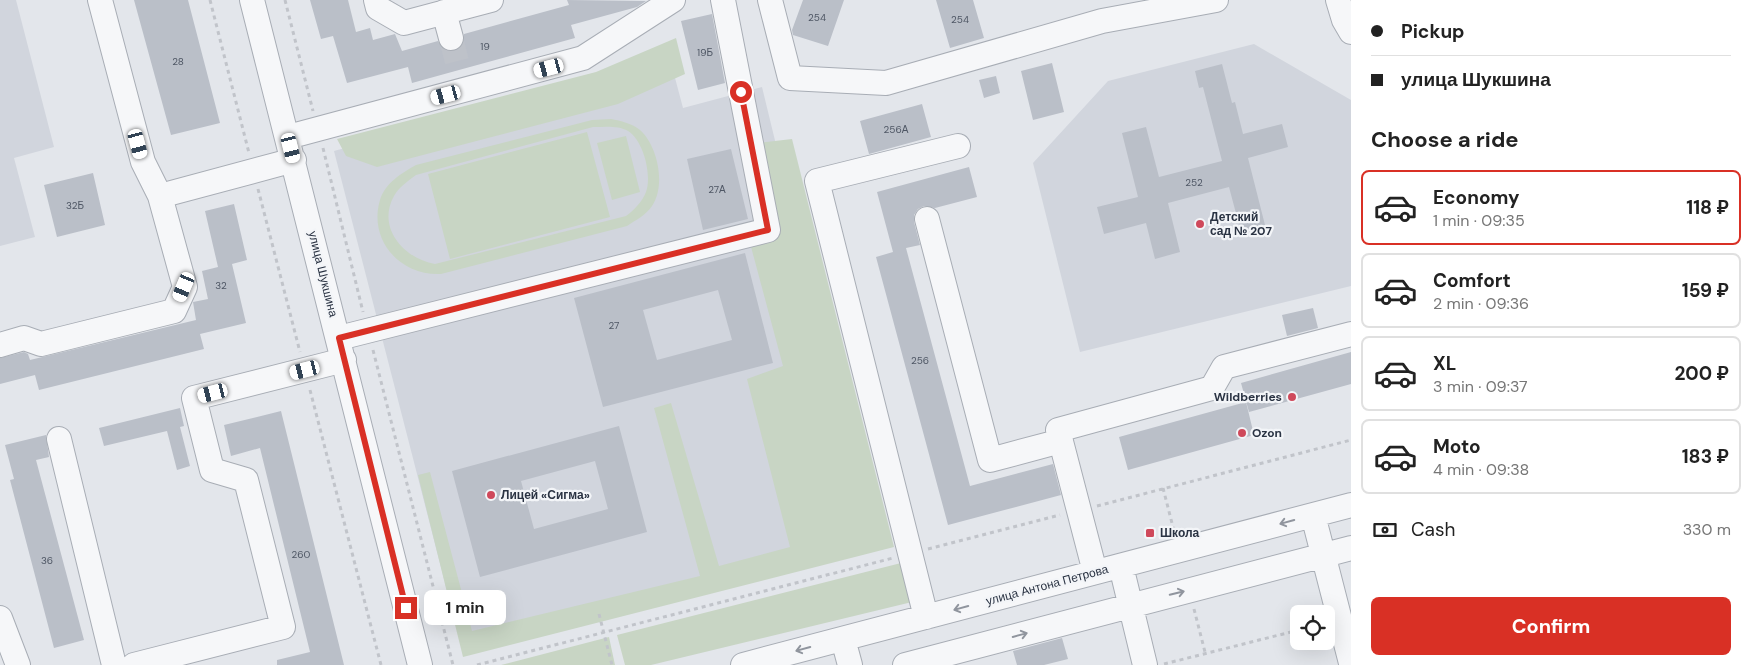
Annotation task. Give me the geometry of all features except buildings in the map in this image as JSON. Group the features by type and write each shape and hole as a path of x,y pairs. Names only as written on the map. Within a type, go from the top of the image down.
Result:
{"street":[{"path":"0,345 24,338 41,344 174,311 184,287 160,196 143,162 100,0"},
{"name":"улица Шукшина","path":"252,0 294,160 420,665"},
{"path":"376,0 378,8 404,23 491,0"},
{"path":"288,137 462,80 583,58 673,0"},
{"path":"134,665 283,627 246,480 212,470 194,398 305,370 341,349 768,230 723,0"},
{"path":"770,0 790,78 886,83 1102,21 1178,4 1216,0"},
{"path":"1338,0 1351,32"},
{"path":"444,12 451,38"},
{"path":"926,617 817,181 958,146"},
{"path":"160,196 294,160"},
{"path":"927,220 990,460 1062,441"},
{"path":"1095,572 1058,430 1212,388 1224,367 1351,334"},
{"path":"59,439 114,665"},
{"name":"улица Антона Петрова","path":"743,665 1351,505"},
{"path":"1313,515 1351,663"},
{"path":"905,665 1351,548"},
{"path":"1121,566 1146,665"},
{"path":"0,618 18,665"},
{"path":"844,639 850,665"}],"path":[{"path":"210,0 381,665"},
{"path":"599,614 612,665"},
{"path":"1158,665 1290,632"}],"shaded area":[{"path":"0,0 16,0 54,147 14,158 35,237 0,246"},
{"name":"Детский сад № 207","path":"1254,44 1351,100 1351,286 1080,352 1033,163 1108,81"},
{"path":"670,59 683,108 762,87 873,544 462,649 334,151"}],"green space":[{"path":"676,38 685,74 618,104 377,167 346,156 337,139 596,72"},
{"path":"611,119 640,130 646,137 655,156 659,177 659,188 656,198 647,212 627,226 441,274 426,273 412,269 391,253 383,242 377,215 382,194 400,175 416,165 592,120","holes":["593,127 624,129 634,136 642,150 647,168 648,185 638,206 626,216 435,264 413,256 396,240 391,230 389,208 396,193 416,175"]},
{"path":"587,132 610,217 450,259 428,174"},
{"path":"626,136 640,192 612,200 597,143"},
{"path":"792,139 894,547 463,657 418,475 430,472 472,631 700,576 654,408 671,403 719,566 790,547 747,379 783,366 750,243 779,237 758,143"},
{"path":"905,562 912,602 651,665 625,665 617,635"},
{"path":"609,637 615,665 501,665"}],"tunnel":[{"path":"451,38 459,70"}],"place":[{"name":"Детский сад № 207","path":"1200,224"},
{"name":"Wildberries","path":"1292,397"},
{"name":"Ozon","path":"1242,433"},
{"name":"Лицей «Сигма»","path":"491,495"},
{"name":"Школа","path":"1150,533"}],"route":[{"path":"406,608 339,338 768,230 741,92"}]}
